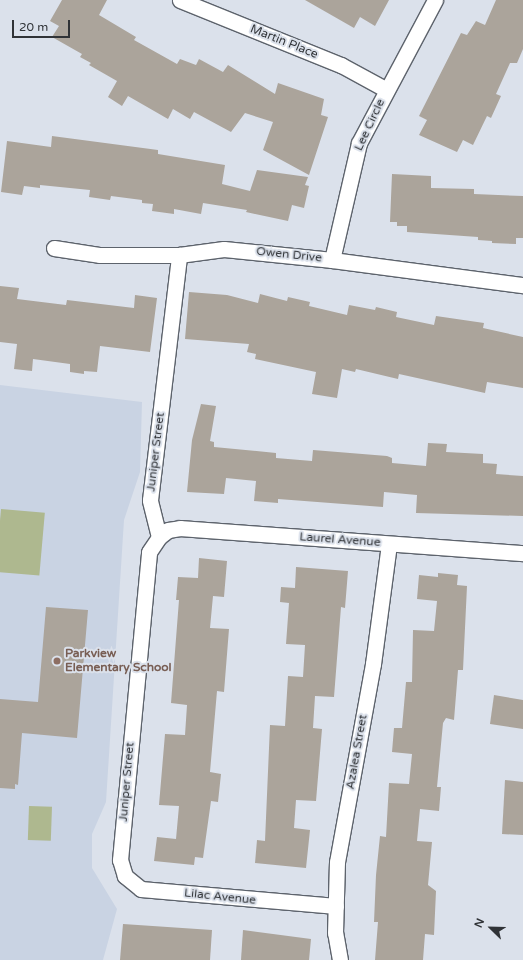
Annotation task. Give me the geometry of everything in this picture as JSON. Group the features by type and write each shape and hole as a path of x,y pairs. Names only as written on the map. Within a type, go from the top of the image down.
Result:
{"street":[{"name":"Martin Place","path":"180,0 341,65 386,90"},
{"name":"Lee Circle","path":"332,260 359,143 434,0"},
{"name":"Owen Drive","path":"54,248 100,255 179,255 224,249 332,260 523,285"},
{"name":"Juniper Street","path":"120,860 146,569 149,552 159,537 150,500 179,255"},
{"name":"Laurel Avenue","path":"159,537 168,530 180,528 523,553"},
{"name":"Azalea Street","path":"340,960 335,932 337,862 373,664 389,544"},
{"name":"Lilac Avenue","path":"120,860 125,876 141,889 336,906"}],"shaded area":[{"name":"Parkview Elementary School","path":"0,385 142,402 140,472 124,520 106,802 92,834 92,868 117,909 103,960 0,960"}],"green space":[{"path":"1,509 45,513 39,576 0,572"},
{"path":"29,806 52,807 51,841 28,840"}],"building":[{"path":"62,0 107,0 99,15 136,37 134,40 177,64 180,59 196,65 199,59 223,72 228,65 275,94 278,83 324,99 321,115 328,117 309,175 263,150 273,122 245,113 231,132 194,112 190,119 173,109 168,119 128,96 122,106 108,97 117,81 89,65 91,63 80,57 82,54 52,37 59,26 50,21"},
{"path":"305,0 389,0 375,26 360,17 354,28"},
{"path":"496,0 523,0 523,49 517,63 510,63 496,94 501,96 491,118 487,116 473,145 463,140 457,152 419,135 427,120 419,116 461,33 467,35 476,21 485,25"},
{"path":"52,136 158,150 158,154 225,165 222,184 250,191 257,170 308,177 305,185 309,186 304,208 292,205 288,221 246,212 247,210 203,203 201,214 174,209 174,214 152,211 153,204 142,203 142,200 111,196 110,200 89,197 90,190 40,185 40,188 24,186 22,195 1,192 7,141 51,147"},
{"path":"392,174 431,176 431,188 474,189 474,194 523,196 523,238 516,238 516,244 492,243 492,241 478,240 478,237 407,232 407,226 397,226 397,222 390,222"},
{"path":"0,286 19,288 17,299 66,305 67,300 134,308 135,295 157,298 150,352 100,346 97,372 84,371 84,374 70,372 70,364 33,359 32,371 14,369 17,344 0,342"},
{"path":"189,292 227,295 258,303 260,294 287,301 288,297 310,302 309,306 347,315 349,305 375,310 376,307 397,312 396,317 434,325 436,316 484,323 483,328 523,337 523,388 487,382 485,393 399,374 398,379 356,369 355,372 342,369 337,398 312,394 316,372 255,359 256,354 247,352 249,344 185,339"},
{"path":"201,404 216,406 210,441 214,442 214,447 276,453 276,458 312,461 313,450 387,456 392,458 392,463 426,466 428,443 447,444 446,452 483,454 483,463 497,464 496,474 523,476 523,516 416,513 417,495 384,492 383,507 278,499 278,503 254,501 256,481 226,478 224,494 187,492 192,440"},
{"path":"199,558 227,561 224,597 213,596 210,628 229,629 224,692 217,691 210,772 221,774 218,802 211,801 203,858 195,857 194,865 154,861 157,837 176,839 179,806 159,805 165,734 185,735 187,705 171,703 179,600 176,600 178,577 198,578"},
{"path":"296,567 348,571 345,608 341,607 334,697 315,696 313,728 322,729 316,801 296,800 294,828 310,830 306,868 255,863 257,840 265,841 270,725 285,726 288,676 303,677 305,645 286,644 289,603 280,602 281,587 295,588"},
{"path":"438,573 458,575 457,585 467,586 463,670 458,670 454,720 446,718 443,723 437,787 441,787 439,811 420,809 417,841 432,842 428,885 436,891 434,935 425,934 423,960 375,960 378,922 374,922 376,875 380,836 386,837 389,783 409,784 412,754 392,752 394,728 402,728 406,682 412,682 413,630 434,631 437,601 417,599 419,575 438,577"},
{"path":"46,607 88,610 77,738 22,733 18,785 15,784 15,789 0,788 0,699 38,702"},
{"path":"494,695 523,700 523,729 490,724"},
{"path":"505,780 523,782 523,835 502,834"},
{"path":"123,924 212,930 210,960 120,960"},
{"path":"243,930 311,939 309,960 241,960"}],"place":[{"name":"Parkview Elementary School","path":"57,661"}]}
